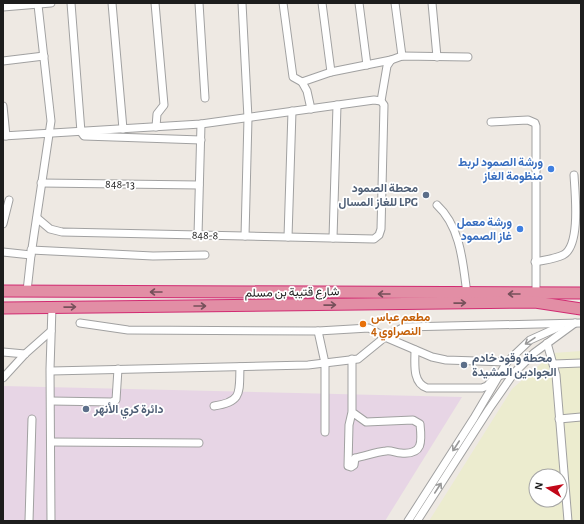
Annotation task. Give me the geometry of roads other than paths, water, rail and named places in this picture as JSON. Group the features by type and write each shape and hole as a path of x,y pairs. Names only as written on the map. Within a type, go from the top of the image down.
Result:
{"highway":[{"path":"3,283 27,291"},
{"name":"شارع قتيبة بن مسلم","path":"3,291 467,294 581,293"},
{"name":"شارع قتيبة بن مسلم","path":"3,308 535,302 581,309"},
{"path":"3,316 28,308"}],"street":[{"path":"3,7 51,3"},
{"path":"71,3 80,132 84,136 90,138 201,140"},
{"path":"112,3 123,130"},
{"path":"155,3 164,105 157,114 156,127"},
{"path":"199,3 205,98"},
{"path":"242,3 248,118 245,236"},
{"path":"283,3 293,77 302,82 307,91 311,109"},
{"path":"322,3 332,72"},
{"path":"359,3 367,65"},
{"path":"395,3 402,56"},
{"path":"432,3 437,57"},
{"path":"27,291 41,183 50,133 51,115 38,5"},
{"path":"3,61 44,56"},
{"path":"302,82 332,72 391,60 402,56 468,57"},
{"path":"3,106 4,136 123,130 201,124 374,100 381,101 387,66 391,60"},
{"name":"848-8","path":"37,218 50,229 58,231 376,238 380,232 381,221 385,108 381,101"},
{"path":"333,238 337,105"},
{"path":"288,237 292,111"},
{"path":"491,122 528,120 535,123 536,126 536,294"},
{"path":"198,235 201,124"},
{"path":"535,262 563,255 571,248 575,232 574,175"},
{"name":"848-13","path":"41,183 199,185"},
{"path":"3,224 9,200"},
{"path":"438,205 446,213 455,233 462,255 467,294"},
{"path":"3,252 152,256 205,255"},
{"path":"51,521 52,307"},
{"path":"80,323 128,330 318,331 369,328 385,337 432,357 446,360 507,362"},
{"path":"51,371 308,365 358,359 385,337 404,327 578,323"},
{"path":"418,521 489,409 514,373 547,343 578,323"},
{"path":"408,521 474,418 507,362 530,340 565,324"},
{"path":"3,378 25,354 51,331"},
{"path":"318,331 325,363 325,432"},
{"path":"547,343 554,364 568,521"},
{"path":"415,350 417,380 421,385 427,388 484,387 498,376 514,373"},
{"path":"3,352 25,354"},
{"path":"352,359 352,412 349,425 348,466 351,467 354,465 355,458 386,451 402,453 416,452 419,449 422,438 420,424 413,420 366,422 352,412"},
{"path":"554,364 581,363"},
{"path":"214,406 228,404 236,400 239,395 240,367"},
{"path":"51,402 112,402 116,400 118,369"},
{"path":"559,419 581,417"},
{"path":"29,521 32,419"},
{"path":"51,442 199,443"}],"place":[{"name":"ورشة الصمود لربط منظومة الغاز","path":"551,169"},
{"name":"محطة الصمود للغاز المسال LPG","path":"426,195"},
{"name":"ورشة معمل غاز الصمود","path":"520,229"},
{"name":"مطعم عباس النصراوي 4","path":"363,324"},
{"name":"محطة وقود خادم الجوادين المشيدة","path":"464,365"},
{"name":"دائرة كري الأنهر","path":"86,409"}]}
